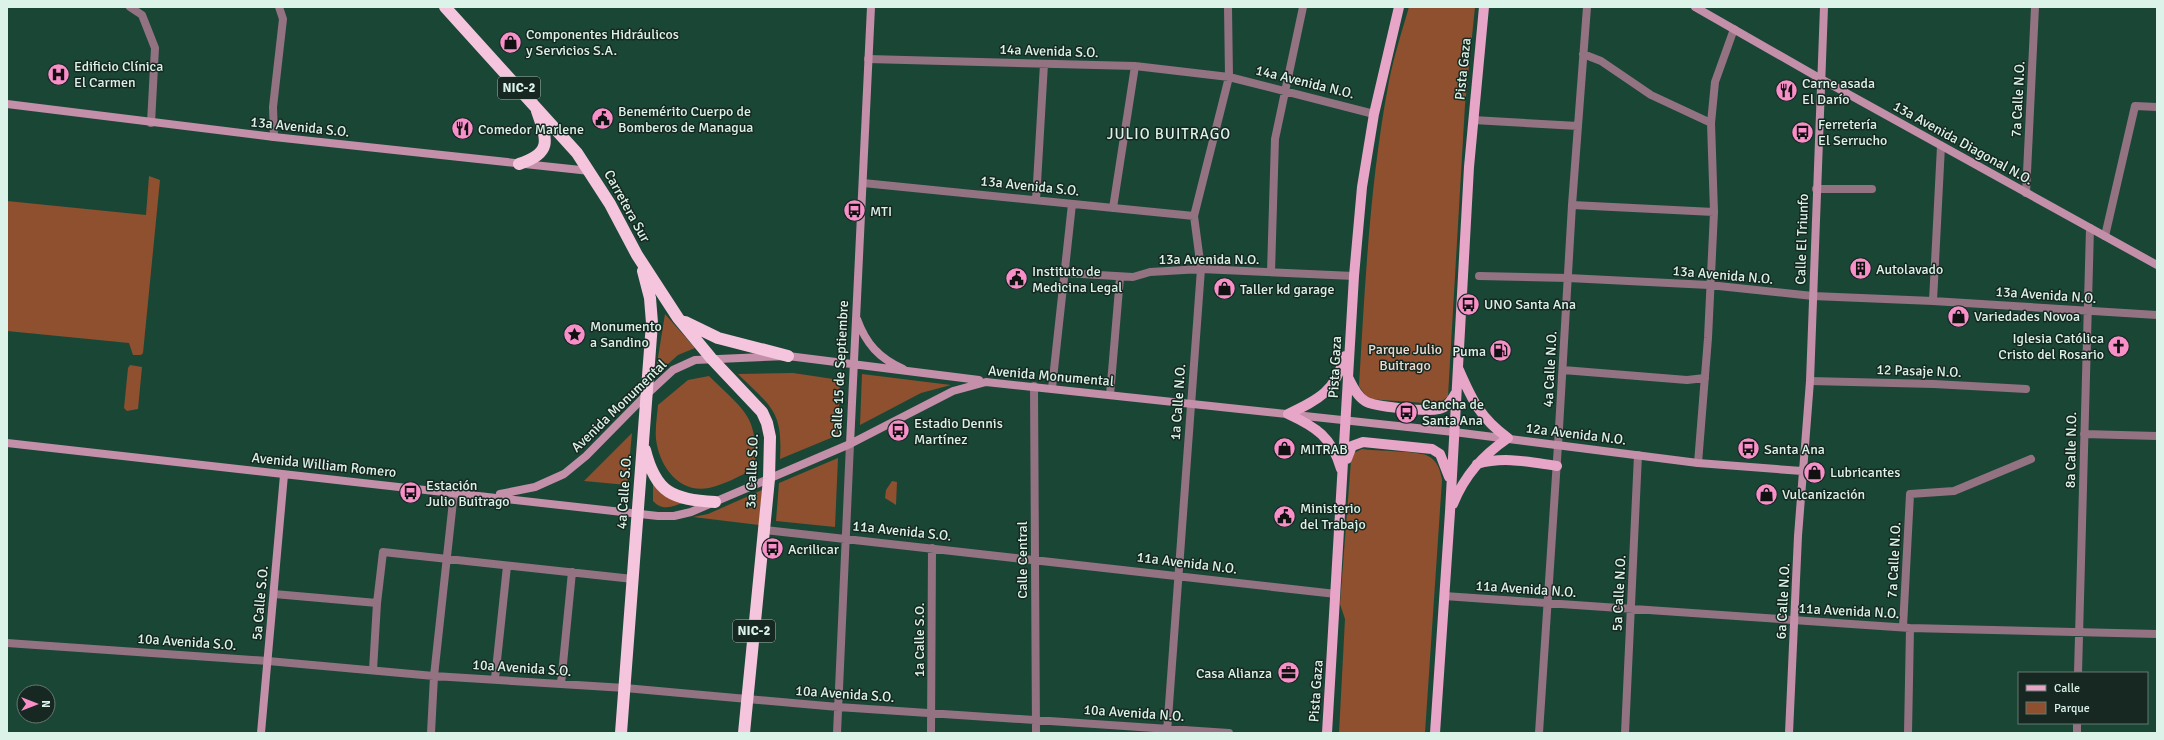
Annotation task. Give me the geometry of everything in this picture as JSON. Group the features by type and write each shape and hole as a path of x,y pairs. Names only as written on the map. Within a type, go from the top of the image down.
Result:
{"highway":[{"name":"NIC-2","path":"445,7 563,136 590,171"},
{"path":"519,164 535,159 543,151 544,132 534,105"},
{"name":"Carretera Sur","path":"590,171 637,255"},
{"name":"3a Calle S.O.","path":"637,255 678,318 711,358 754,402 764,416 770,437 769,479 765,530 744,733"},
{"name":"4a Calle S.O.","path":"621,733 652,315 650,298 637,255"},
{"path":"678,318 698,330 718,338 788,356"},
{"path":"643,439 652,472 665,490 688,500 714,502"}],"main road":[{"name":"Calle 15 de Septiembre","path":"850,444 871,7"},
{"name":"Pista Gaza","path":"1327,733 1354,276 1362,187 1374,114 1399,7"},
{"name":"Pista Gaza","path":"1435,733 1450,512 1473,120 1484,7"},
{"name":"13a Avenida Diagonal N.O.","path":"1696,7 1820,79 2157,265"},
{"name":"Calle El Triunfo","path":"1802,471 1810,381 1820,79 1824,7"},
{"name":"13a Avenida S.O.","path":"7,104 274,138 590,171"},
{"path":"856,314 867,341 878,354 888,362 913,372 986,382"},
{"path":"1288,414 1312,402 1333,384 1340,373 1350,339"},
{"name":"Avenida Monumental","path":"479,495 506,494 535,487 564,474 586,456 645,396 678,367 695,360 711,358 788,356 913,372"},
{"path":"1450,512 1460,487 1477,464 1491,450 1508,438 1489,424 1483,417 1467,389 1458,367"},
{"path":"1348,377 1358,395 1366,402 1382,406 1438,409 1448,405 1456,393"},
{"name":"Avenida Monumental","path":"637,514 674,516 691,512 850,444 942,396 963,387 986,382 1346,420"},
{"path":"1288,414 1314,427 1325,436 1333,448 1343,475"},
{"name":"12a Avenida N.O.","path":"1346,420 1508,438 1698,463 1802,471"},
{"path":"1343,475 1352,446 1363,442 1432,449 1440,454 1445,463 1451,485"},
{"name":"Avenida William Romero","path":"7,443 454,492 637,514"},
{"path":"1477,464 1497,459 1509,459 1557,466"},
{"name":"6a Calle N.O.","path":"1789,733 1802,471"},
{"name":"5a Calle S.O.","path":"261,733 284,474"}],"street":[{"path":"130,7 142,15 155,48 152,123"},
{"path":"274,138 273,107 283,19 279,7"},
{"name":"1a Calle N.O.","path":"1167,731 1201,269 1194,216 1229,77 1228,7"},
{"path":"1271,272 1275,139 1303,7"},
{"name":"4a Calle N.O.","path":"1539,733 1563,370 1572,205 1587,7"},
{"name":"7a Calle N.O.","path":"2026,193 2035,7"},
{"path":"1698,463 1705,378 1714,212 1711,123 1714,82 1734,29"},
{"path":"1583,54 1601,61 1651,95 1711,123"},
{"name":"14a Avenida S.O.","path":"868,59 1135,66 1229,77"},
{"path":"1036,200 1044,64"},
{"path":"1113,208 1135,66"},
{"name":"14a Avenida N.O.","path":"1229,77 1374,114"},
{"path":"2105,236 2135,106 2157,107"},
{"path":"1473,120 1578,126"},
{"path":"1933,301 1941,146"},
{"name":"13a Avenida S.O.","path":"863,183 1194,216"},
{"path":"1816,189 1872,189"},
{"path":"1052,388 1072,204"},
{"path":"1572,205 1714,212"},
{"name":"8a Calle N.O.","path":"2078,672 2090,228"},
{"name":"13a Avenida N.O.","path":"1064,273 1133,277 1150,272 1201,269 1354,276"},
{"name":"13a Avenida N.O.","path":"1479,276 1568,278 1709,285 1813,296 1933,301 2157,316"},
{"path":"1110,395 1120,277"},
{"path":"1563,370 1687,380 1705,378"},
{"name":"12 Pasaje N.O.","path":"1810,381 1934,384 2026,389"},
{"name":"Calle Central","path":"1034,386 1036,733"},
{"path":"2084,434 2157,436"},
{"name":"Calle 15 de Septiembre","path":"837,733 850,444"},
{"name":"5a Calle N.O.","path":"1625,733 1632,610 1638,455"},
{"name":"7a Calle N.O.","path":"1908,733 1906,628 1910,494 1954,491 2030,459"},
{"path":"431,733 434,676 448,559 454,492"},
{"name":"11a Avenida S.O.","path":"765,530 1035,559"},
{"name":"1a Calle S.O.","path":"931,733 932,548"},
{"path":"373,670 377,603 383,552 632,579"},
{"name":"11a Avenida N.O.","path":"1035,559 1336,594"},
{"path":"495,679 507,566"},
{"path":"561,684 572,572"},
{"path":"274,594 377,603"},
{"name":"11a Avenida N.O.","path":"1444,596 1906,628 2157,634"},
{"name":"10a Avenida S.O.","path":"7,643 268,660 434,676 624,688 838,707 1036,719"},
{"name":"10a Avenida N.O.","path":"1036,719 1167,731 1229,733"}],"green space":[{"name":"Parque Julio Buitrago","path":"1409,7 1475,7 1465,105 1448,396 1439,404 1368,399 1359,386 1369,233 1377,156 1389,81"},
{"path":"149,176 160,180 143,353 141,355 133,355 129,343 7,331 7,201 146,215"},
{"path":"665,314 695,348 678,355 655,376"},
{"path":"130,365 142,367 138,409 127,411 124,408 128,368"},
{"path":"793,373 840,380 838,435 780,459 777,419 767,402 738,374"},
{"path":"862,374 951,385 921,393 860,425"},
{"path":"709,376 747,415 754,436 755,469 721,485 698,489 688,487 672,476 661,459 656,439 658,405 688,380"},
{"path":"632,433 627,485 584,481"},
{"path":"1362,449 1423,454 1434,460 1438,466 1442,480 1425,733 1339,733 1345,619 1340,604 1351,461 1354,453"},
{"path":"838,458 835,527 776,521 779,483"},
{"path":"653,479 685,502 669,507 657,504 653,501"},
{"path":"892,481 897,482 896,505 885,498 886,490"},
{"path":"762,490 759,525 693,517 708,514"}],"place":[{"name":"Componentes Hidráulicos y Servicios S.A.","path":"511,42"},
{"name":"Edificio Clínica El Carmen","path":"59,74"},
{"name":"Carne asada El Darío","path":"1787,91"},
{"name":"Benemérito Cuerpo de Bomberos de Managua","path":"603,119"},
{"name":"Comedor Marlene","path":"462,129"},
{"name":"Ferretería El Serrucho","path":"1803,132"},
{"name":"MTI","path":"855,211"},
{"name":"Autolavado","path":"1860,269"},
{"name":"Instituto de Medicina Legal","path":"1016,279"},
{"name":"Taller kd garage","path":"1225,289"},
{"name":"UNO Santa Ana","path":"1469,304"},
{"name":"Variedades Novoa","path":"1958,316"},
{"name":"Monumento a Sandino","path":"574,334"},
{"name":"Iglesia Católica Cristo del Rosario","path":"2119,346"},
{"name":"Puma","path":"1501,351"},
{"name":"Cancha de Santa Ana","path":"1406,412"},
{"name":"Estadio Dennis Martínez","path":"899,431"},
{"name":"MITRAB","path":"1285,449"},
{"name":"Santa Ana","path":"1748,449"},
{"name":"Lubricantes","path":"1814,472"},
{"name":"Estación Julio Buitrago","path":"410,493"},
{"name":"Vulcanización","path":"1766,494"},
{"name":"Ministerio del Trabajo","path":"1285,516"},
{"name":"Acrilicar","path":"772,549"},
{"name":"Casa Alianza","path":"1288,673"}],"district":[{"name":"JULIO BUITRAGO","path":"1169,134"}]}
